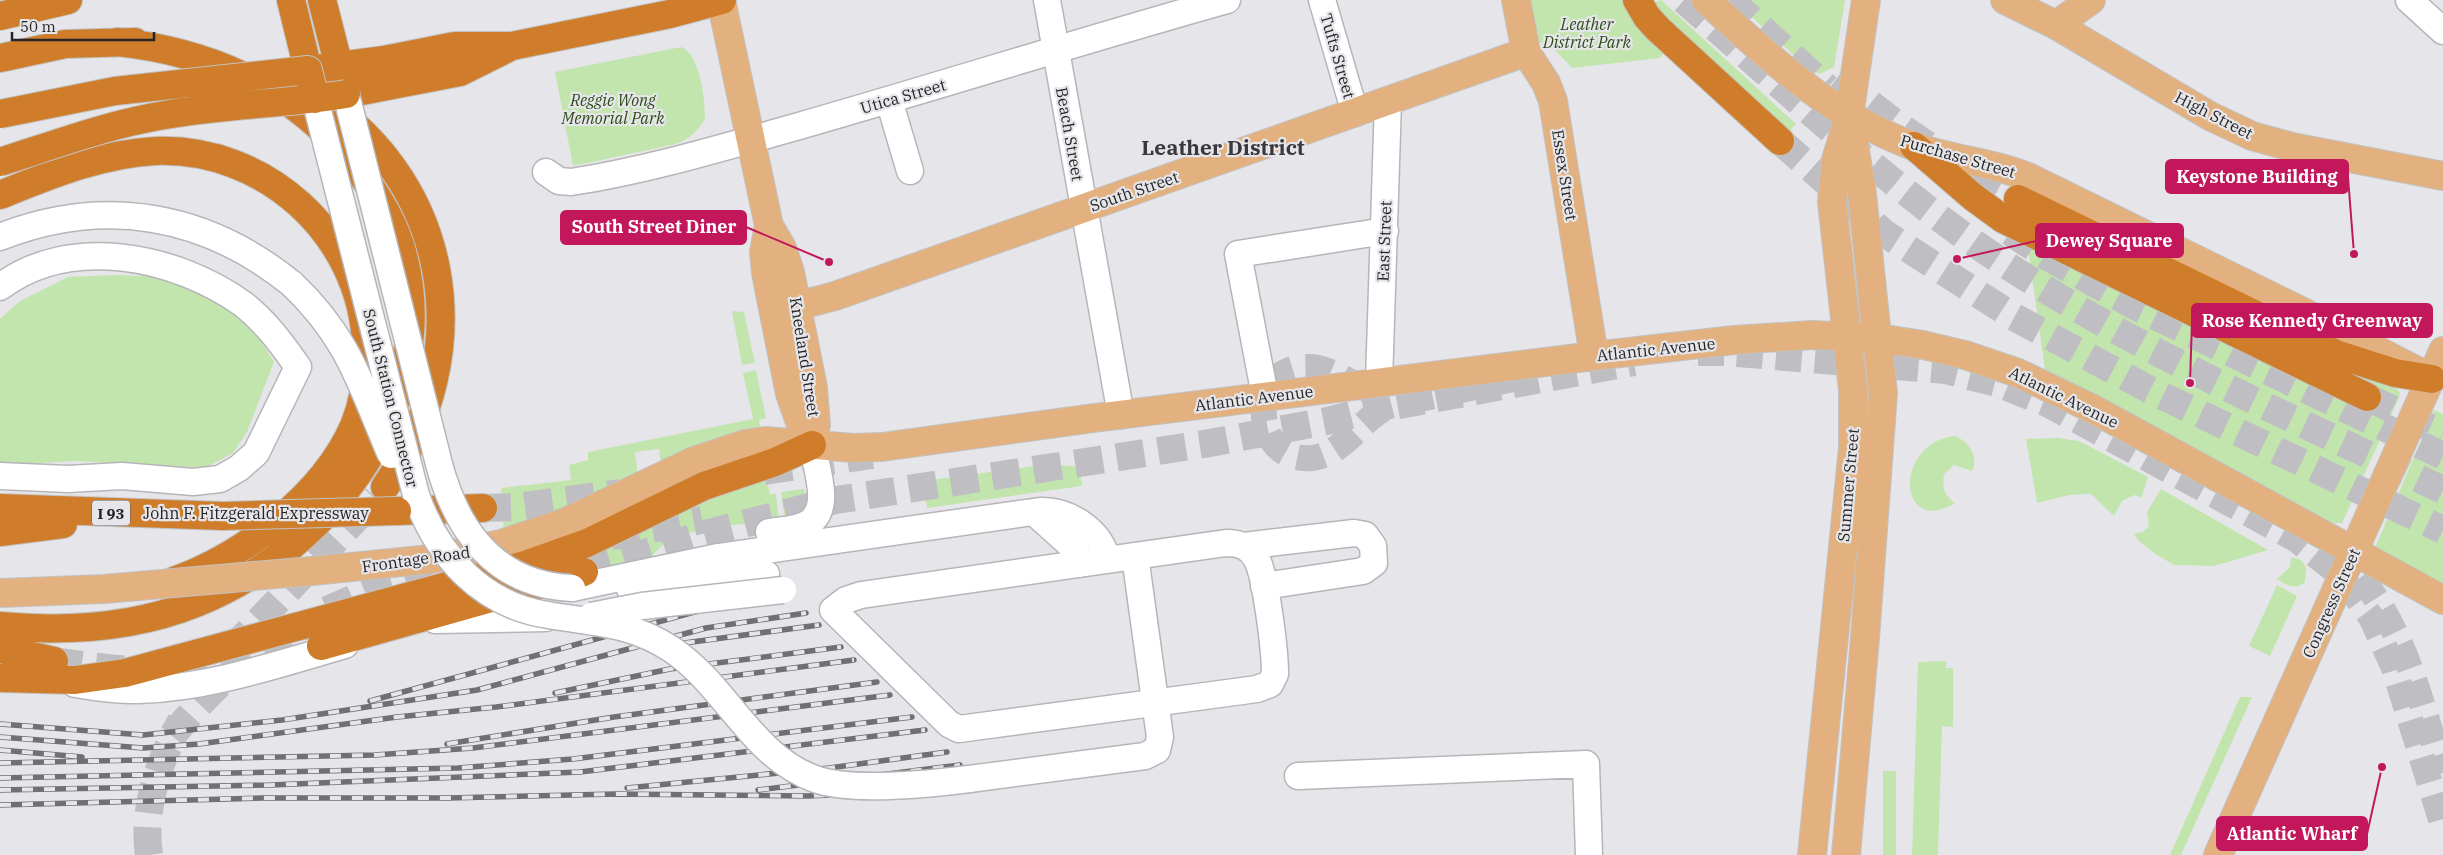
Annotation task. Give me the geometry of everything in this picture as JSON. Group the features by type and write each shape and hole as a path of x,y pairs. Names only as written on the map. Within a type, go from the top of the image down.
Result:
{"highway":[{"path":"0,16 68,0"},
{"path":"290,0 315,99"},
{"path":"322,0 346,94"},
{"path":"0,114 115,91 339,66 384,60 455,46 512,46 670,14 722,0"},
{"path":"1637,0 1658,29 1780,141"},
{"path":"0,626 69,629 139,620 196,603 259,571 307,533 349,486 380,438 395,403 405,371 410,304 400,244 382,203 342,150 318,124 299,108 247,78 185,54 155,47 117,42"},
{"path":"0,58 64,44 117,42 172,44 213,51 278,75 321,100 349,121 382,154 407,190 427,232 436,263 441,304 440,344 433,383 422,420 401,462 385,487"},
{"path":"0,162 101,131 162,115 209,108 315,99 460,72 512,46"},
{"path":"1914,146 1973,197 2003,219 2367,397"},
{"path":"0,195 80,165 142,152 172,152 200,155 242,167 283,189 308,211 331,237 347,267 356,291 362,314 366,349 365,382 361,405 354,425 340,451 324,474 300,500 274,524 244,545 181,578 126,596 69,603 34,602 0,597"},
{"path":"2018,199 2336,354 2396,373 2438,382"},
{"path":"0,678 50,671 101,678 153,667 536,562 587,543 704,486 775,462 812,445"},
{"name":"John F. Fitzgerald Expressway","path":"0,508 223,516 483,508"},
{"path":"0,532 135,514"},
{"path":"315,651 578,580"},
{"path":"0,649 50,671"}],"main road":[{"name":"Kneeland Street","path":"722,0 769,226 786,256 797,306 815,400 816,425 812,445"},
{"name":"Essex Street","path":"1516,0 1526,52 1546,83 1553,101 1594,356"},
{"name":"Purchase Street","path":"1706,0 1800,83 1849,116 1914,146 1949,157 2006,168 2030,178 2301,311 2438,382"},
{"name":"Summer Street","path":"1812,855 1853,448 1853,390 1832,188 1836,160 1849,116 1866,0"},
{"name":"High Street","path":"2005,0 2056,25 2210,116 2245,133 2292,147 2443,176"},
{"path":"2056,25 2091,0"},
{"name":"South Street","path":"797,306 819,301 1526,52"},
{"name":"Summer Street","path":"1846,855 1865,638 1883,393 1860,175 1849,116"},
{"name":"Kneeland Street","path":"769,226 764,252 767,280 790,394 804,433 812,445"},
{"name":"Atlantic Avenue","path":"812,445 854,448 882,447 1265,396 1594,356 1761,338 1847,336 1878,338 1923,345 1966,355 2043,384 2443,600"},
{"name":"Congress Street","path":"2218,855 2370,513 2438,382 2443,351"},
{"name":"Frontage Road","path":"0,593 104,589 416,562 477,550 566,522 682,466 729,448 765,441 812,445"}],"street":[{"name":"Beach Street","path":"1047,0 1121,415"},
{"name":"Utica Street","path":"546,172 559,181 576,182 696,155 890,100 1227,0"},
{"name":"Tufts Street","path":"1322,0 1355,113"},
{"path":"2409,0 2443,31"},
{"name":"South Station Connector","path":"346,94 436,455 451,503 471,538 499,563 531,581 578,580"},
{"name":"South Station Connector","path":"315,99 413,486 421,510 433,535 454,563 492,595 529,612 568,618"},
{"path":"890,100 910,171"},
{"name":"East Street","path":"1380,382 1388,101"},
{"path":"0,237 42,224 76,218 112,215 147,218 186,226 216,236 255,257 292,284 324,317 348,353 400,473 433,535"},
{"path":"1265,396 1238,254 1384,231"},
{"path":"0,287 26,271 47,263 70,259 117,257 162,265 208,283 244,306 275,335 298,367 256,453 240,468 220,479 193,482 122,476 68,479 0,476"},
{"path":"657,565 667,556 685,546 796,528 813,520 822,505 812,445"},
{"path":"1034,512 1074,548 1079,564"},
{"path":"578,580 1034,512 1058,512 1074,518 1099,540 1108,560"},
{"path":"1244,546 1256,558 1264,586 1275,663 1275,674 1270,684 1257,689 955,728 833,610 846,600 861,595 1226,543 1244,546 1354,533 1365,535 1373,546 1374,563 1363,572 1264,586"},
{"path":"50,671 112,689 164,688 227,677 315,651 444,619 568,618 595,620 628,628 672,650 698,674 772,754 789,767 807,776 829,783 851,786 969,779 1150,755 1157,750 1160,742 1135,556"},
{"path":"568,618 600,615 774,582 635,589 578,580"},
{"path":"1298,776 1586,764 1589,855"}],"green space":[{"name":"Leather District Park","path":"1528,0 1627,0 1633,10 1628,13 1665,51 1660,58 1572,68 1555,50 1536,40"},
{"path":"1661,0 1796,124 1789,132 1717,70 1682,36 1654,2"},
{"path":"1733,0 1845,0 1834,67 1820,74 1809,69"},
{"name":"Reggie Wong Memorial Park","path":"681,47 693,58 700,78 705,118 697,131 676,144 573,166 555,72"},
{"path":"2027,241 2337,367 2372,376 2396,388 2400,393 2399,398 2342,523 2333,523 2112,403 2045,370"},
{"path":"114,275 163,277 215,299 250,324 274,362 247,432 233,453 205,468 75,461 22,464 0,462 0,319 20,301 68,277"},
{"path":"732,311 744,312 755,363 742,365"},
{"path":"756,370 766,418 759,420 761,430 661,464 659,449 635,452 638,474 574,506 504,531 501,488 571,480 569,465 588,460 588,452 753,419 743,373"},
{"path":"2434,410 2443,414 2443,593 2372,555"},
{"path":"1955,436 1965,442 1971,450 1974,460 1972,471 1954,465 1944,474 1943,483 1945,491 1948,497 1955,503 1936,510 1922,508 1913,499 1910,485 1913,469 1921,454 1935,442"},
{"path":"2058,438 2079,441 2148,477 2141,498 2135,495 2122,501 2114,516 2091,494 2069,495 2037,503 2026,439"},
{"path":"1042,465 1079,466 1082,486 927,508 923,481"},
{"path":"767,481 770,494 776,494 779,520 725,526 686,534 668,541 641,566 619,573 596,577 581,559 719,493 742,485"},
{"path":"804,489 806,500 803,512 785,520 781,492"},
{"path":"2161,489 2268,550 2214,566 2174,565 2154,553 2138,540 2134,534 2142,532 2149,527 2147,512"},
{"path":"2291,557 2301,560 2306,567 2305,582 2294,587 2277,579 2290,567"},
{"path":"2277,585 2297,596 2270,656 2249,646"},
{"path":"1946,661 1946,668 1953,668 1953,727 1942,726 1938,855 1912,855 1918,662"},
{"path":"2240,697 2252,697 2181,855 2170,855"},
{"path":"1883,771 1896,771 1896,855 1883,855"}],"tunnel":[{"path":"1684,0 1880,171 1962,235 2005,264 2057,297 2165,356 2443,490"},
{"path":"1730,0 1827,88"},
{"path":"1837,78 1895,123 1952,162 2018,199"},
{"path":"1780,141 1884,233 2014,317 2150,390 2443,530"},
{"path":"2010,232 2048,257 2135,306 2443,456"},
{"path":"1698,353 1725,353 1945,371 1997,384 2049,405 2297,540 2339,574 2371,617 2394,668 2443,826"},
{"path":"1366,389 1317,368 1289,370 1275,380 1266,396 1264,413 1267,431 1276,446 1291,456 1312,458 1322,456 1341,445 1383,409 1634,363"},
{"path":"584,572 701,535 836,500 1204,444 1327,421 1397,403 1526,375"},
{"path":"2367,397 2443,434"},
{"path":"764,471 872,455"},
{"path":"483,508 517,507 620,493"},
{"path":"230,651 376,498"},
{"path":"611,536 702,520"},
{"path":"2334,549 2357,573 2376,598 2391,625 2415,682 2443,773"},
{"path":"327,610 376,589 469,564"},
{"path":"172,736 226,678 256,653 289,631"},
{"path":"54,661 142,671 186,671 231,666"},
{"path":"149,855 147,838 148,820 154,786 166,752 181,721"}],"railway":[{"path":"737,597 776,584"},
{"path":"370,701 709,608 786,593"},
{"path":"0,724 143,735 282,720 477,690 706,628 806,613"},
{"path":"662,646 819,625"},
{"path":"555,693 670,669 841,647"},
{"path":"0,737 143,748 199,744 397,717 496,707 854,660"},
{"path":"447,744 614,717 877,682"},
{"path":"0,763 375,755 473,748 890,695"},
{"path":"0,778 458,768 573,759 912,717"},
{"path":"0,790 271,785 580,772 925,730"},
{"path":"0,750 82,757"},
{"path":"627,788 829,768 947,752"},
{"path":"758,790 960,765"},
{"path":"0,805 262,798 448,798 615,794 808,796 970,786"}],"place":[{"name":"Keystone Building","path":"2354,254"},
{"name":"Dewey Square","path":"1957,259"},
{"name":"South Street Diner","path":"829,262"},
{"name":"Rose Kennedy Greenway","path":"2190,383"},
{"name":"Atlantic Wharf","path":"2382,767"}],"district":[{"name":"Leather District","path":"1223,147"}]}
